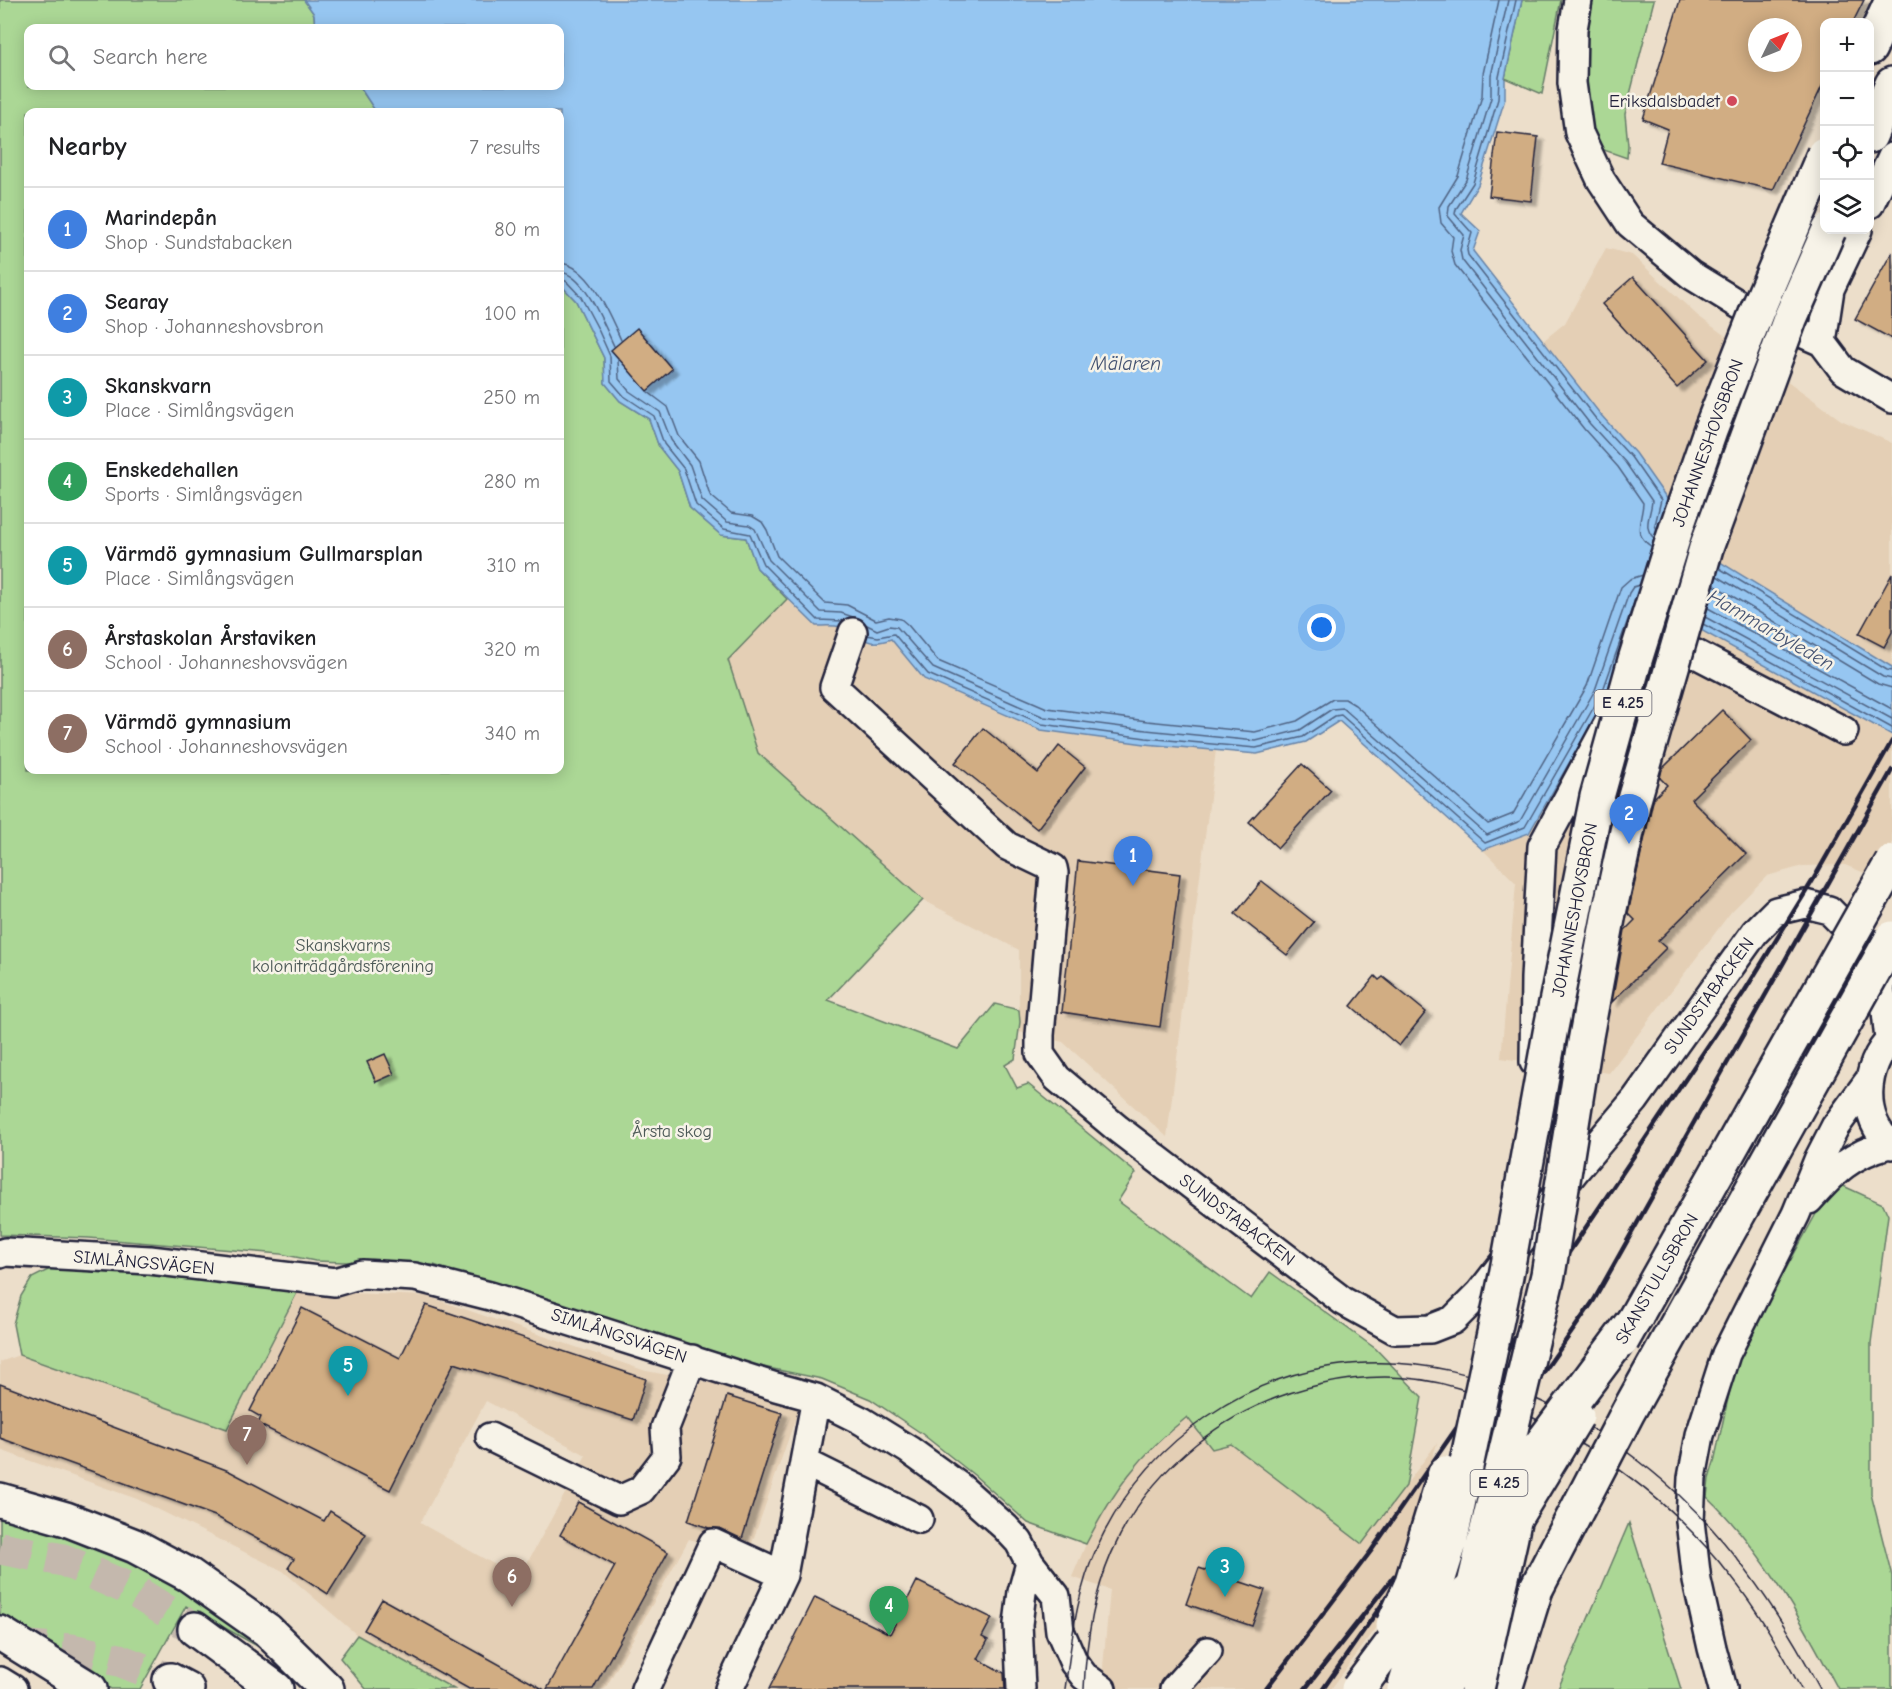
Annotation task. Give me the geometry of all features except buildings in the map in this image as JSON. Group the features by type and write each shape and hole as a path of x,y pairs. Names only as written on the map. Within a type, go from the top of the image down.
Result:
{"main road":[{"path":"1874,38 1892,0"},
{"path":"1873,126 1892,84"},
{"name":"JOHANNESHOVSBRON","path":"1406,1689 1450,1543 1506,1276 1550,1033 1598,796 1635,660 1676,529 1710,431 1820,164"},
{"name":"JOHANNESHOVSBRON","path":"1443,1689 1464,1626 1548,1275 1587,1030 1609,913 1637,789 1706,548 1785,330 1827,234"},
{"name":"SKANSTULLSBRON","path":"1406,1689 1545,1469 1637,1316 1892,862"},
{"path":"1488,1689 1536,1589 1628,1412 1880,945"},
{"path":"1477,1689 1511,1538 1543,1368 1548,1275"},
{"path":"1364,1689 1411,1585 1506,1276"},
{"path":"1358,1689 1637,1316"},
{"path":"0,1500 66,1519 135,1546 189,1575 267,1630 327,1689"},
{"path":"1504,1689 1536,1589"},
{"path":"195,1629 276,1689"},
{"path":"0,1633 90,1689"}],"street":[{"path":"1578,0 1573,29 1572,83 1579,133 1601,180 1630,224 1691,275 1743,307 1822,342 1843,370 1892,399"},
{"path":"1874,194 1892,157"},
{"path":"1822,342 1830,289 1856,234"},
{"name":"SUNDSTABACKEN","path":"853,632 834,687 1007,846 1053,868 1040,1013 1040,1054 1058,1078 1118,1129 1343,1301 1395,1330 1430,1329 1453,1320 1480,1293 1575,1171 1635,1100 1755,932 1776,911 1805,904 1829,910 1850,929 1880,945 1892,974"},
{"path":"1575,1171 1546,1138 1534,1094 1535,978 1542,846 1641,665 1694,653 1844,731"},
{"name":"SUNDSTABACKEN","path":"1880,945 1891,1039"},
{"path":"1891,1039 1875,1058 1870,1079 1870,1108 1877,1129 1891,1144"},
{"path":"1724,1689 1697,1581 1690,1521 1692,1478 1700,1435 1726,1354 1796,1215 1818,1160 1836,1127 1870,1079"},
{"path":"1796,1215 1839,1166 1872,1148 1891,1144"},
{"name":"SIMLÅNGSVÄGEN","path":"0,1254 5,1252 150,1260 335,1282 362,1274 415,1276 490,1296 816,1398 862,1421 909,1450 960,1487 1005,1527 1019,1542 1030,1563 1056,1596 1060,1632 1074,1663 1084,1676 1102,1689"},
{"path":"490,1437 619,1500 641,1490 667,1456 665,1428 692,1359"},
{"path":"729,1689 783,1575 816,1398"},
{"path":"804,1462 919,1519"},
{"path":"645,1689 713,1543 783,1575"},
{"path":"1021,1689 1018,1624 1022,1592 1030,1563"},
{"path":"1174,1689 1208,1651"},
{"path":"0,1681 13,1689"}],"shaded area":[{"path":"1606,248 1632,255 1698,316 1841,420 1892,443 1892,667 1661,526 1668,500 1635,453 1601,415 1543,341 1565,323"},
{"path":"1641,597 1892,735 1892,884 1845,865 1803,866 1767,876 1731,912 1609,1073 1501,1058 1516,883 1483,850 1498,845 1628,633"},
{"path":"787,599 816,626 839,626 853,632 866,642 878,644 891,639 924,679 1041,730 1145,744 1216,750 1167,1137 1063,1042 1019,1032 1019,950 923,900 758,753 728,660"},
{"path":"298,1291 426,1296 646,1371 727,1386 799,1408 748,1555 689,1539 605,1689 454,1689 357,1635 283,1571 137,1499 0,1450 0,1362 19,1355 227,1429","holes":["486,1401 586,1455 519,1578 420,1523"]},
{"path":"1187,1416 1203,1439 1231,1444 1362,1544 1437,1443 1386,1615 1331,1689 1101,1689 1110,1590 1072,1577 1102,1512 1123,1480 1143,1456"}],"green space":[{"name":"Årsta skog","path":"0,0 304,0 314,14 315,24 24,24 24,90 362,90 373,108 24,108 24,774 564,774 564,288 576,301 604,358 605,383 620,401 649,419 659,447 678,471 690,508 721,535 746,538 757,568 787,599 728,660 758,753 923,900 828,1000 958,1049 995,1004 1019,1010 1020,1022 1015,1059 1005,1065 1017,1088 1028,1084 1136,1173 1118,1201 1251,1299 1270,1272 1376,1349 1422,1397 1406,1486 1362,1544 1231,1444 1212,1449 1187,1417 1155,1445 1129,1474 1086,1544 1028,1523 974,1475 921,1433 870,1399 822,1379 680,1350 434,1265 315,1261 281,1254 89,1238 0,1235"},
{"path":"1522,0 1561,0 1542,94 1505,78"},
{"path":"1593,0 1654,0 1625,114 1627,158 1601,149 1588,113 1585,64"},
{"path":"1839,1184 1883,1204 1888,1215 1871,1343 1871,1494 1892,1576 1892,1689 1838,1689 1796,1613 1764,1564 1728,1518 1707,1497 1709,1479 1737,1358 1828,1192"},
{"path":"50,1269 149,1275 298,1291 227,1429 19,1355 13,1324 21,1296 32,1278"},
{"path":"0,1514 129,1557 225,1615 259,1647 186,1606 140,1689 111,1689 0,1620"},
{"path":"1629,1523 1681,1689 1558,1689"},
{"path":"357,1635 454,1689 366,1689 340,1658"}],"water":[{"name":"Mälaren","path":"304,0 1522,0 1505,78 1505,99 1478,185 1461,213 1480,231 1473,251 1601,415 1635,453 1668,500 1661,526 1892,667 1892,735 1641,597 1608,695 1529,833 1483,850 1339,721 1306,742 1257,754 1145,744 1041,730 924,679 891,639 874,642 841,627 816,626 757,568 746,538 721,535 690,508 678,471 659,447 649,419 620,401 605,383 604,358 576,301 564,288 564,108 373,108 362,90 564,90 564,24 315,24 314,14"}],"tunnel":[{"path":"0,1548 63,1560 134,1591 195,1629"},
{"path":"14,1646 71,1650 119,1660 170,1680"}],"tram line":[{"path":"1065,1689 1076,1617 1090,1564 1118,1508 1158,1458 1208,1416 1267,1384 1328,1367 1390,1363 1452,1371 1513,1389 1571,1417 1626,1452 1677,1493 1739,1560 1790,1635 1820,1689"},
{"path":"1084,1689 1092,1618 1111,1553 1126,1524 1145,1496 1168,1469 1196,1444 1224,1424 1254,1407 1321,1384 1390,1377 1425,1380 1458,1388 1509,1407 1573,1439 1636,1482 1694,1534 1721,1564 1770,1633 1801,1689"}],"railway":[{"path":"1266,1689 1371,1551 1496,1371 1533,1306 1744,992 1813,880 1892,741"},
{"path":"1323,1689 1594,1300 1892,770"},
{"path":"1305,1689 1394,1576"}],"place":[{"name":"Eriksdalsbadet","path":"1732,101"},
{"name":"Searay","path":"1629,844"},
{"name":"Marindepån","path":"1133,886"},
{"name":"Värmdö gymnasium Gullmarsplan","path":"348,1396"},
{"name":"Värmdö gymnasium","path":"247,1465"},
{"name":"Skanskvarn","path":"1225,1597"},
{"name":"Årstaskolan Årstaviken","path":"512,1607"},
{"name":"Enskedehallen","path":"889,1636"}],"water label":[{"name":"Hammarbyleden","path":"1771,630"}],"park label":[{"name":"Skanskvarns koloniträdgårdsförening","path":"343,955"}]}
